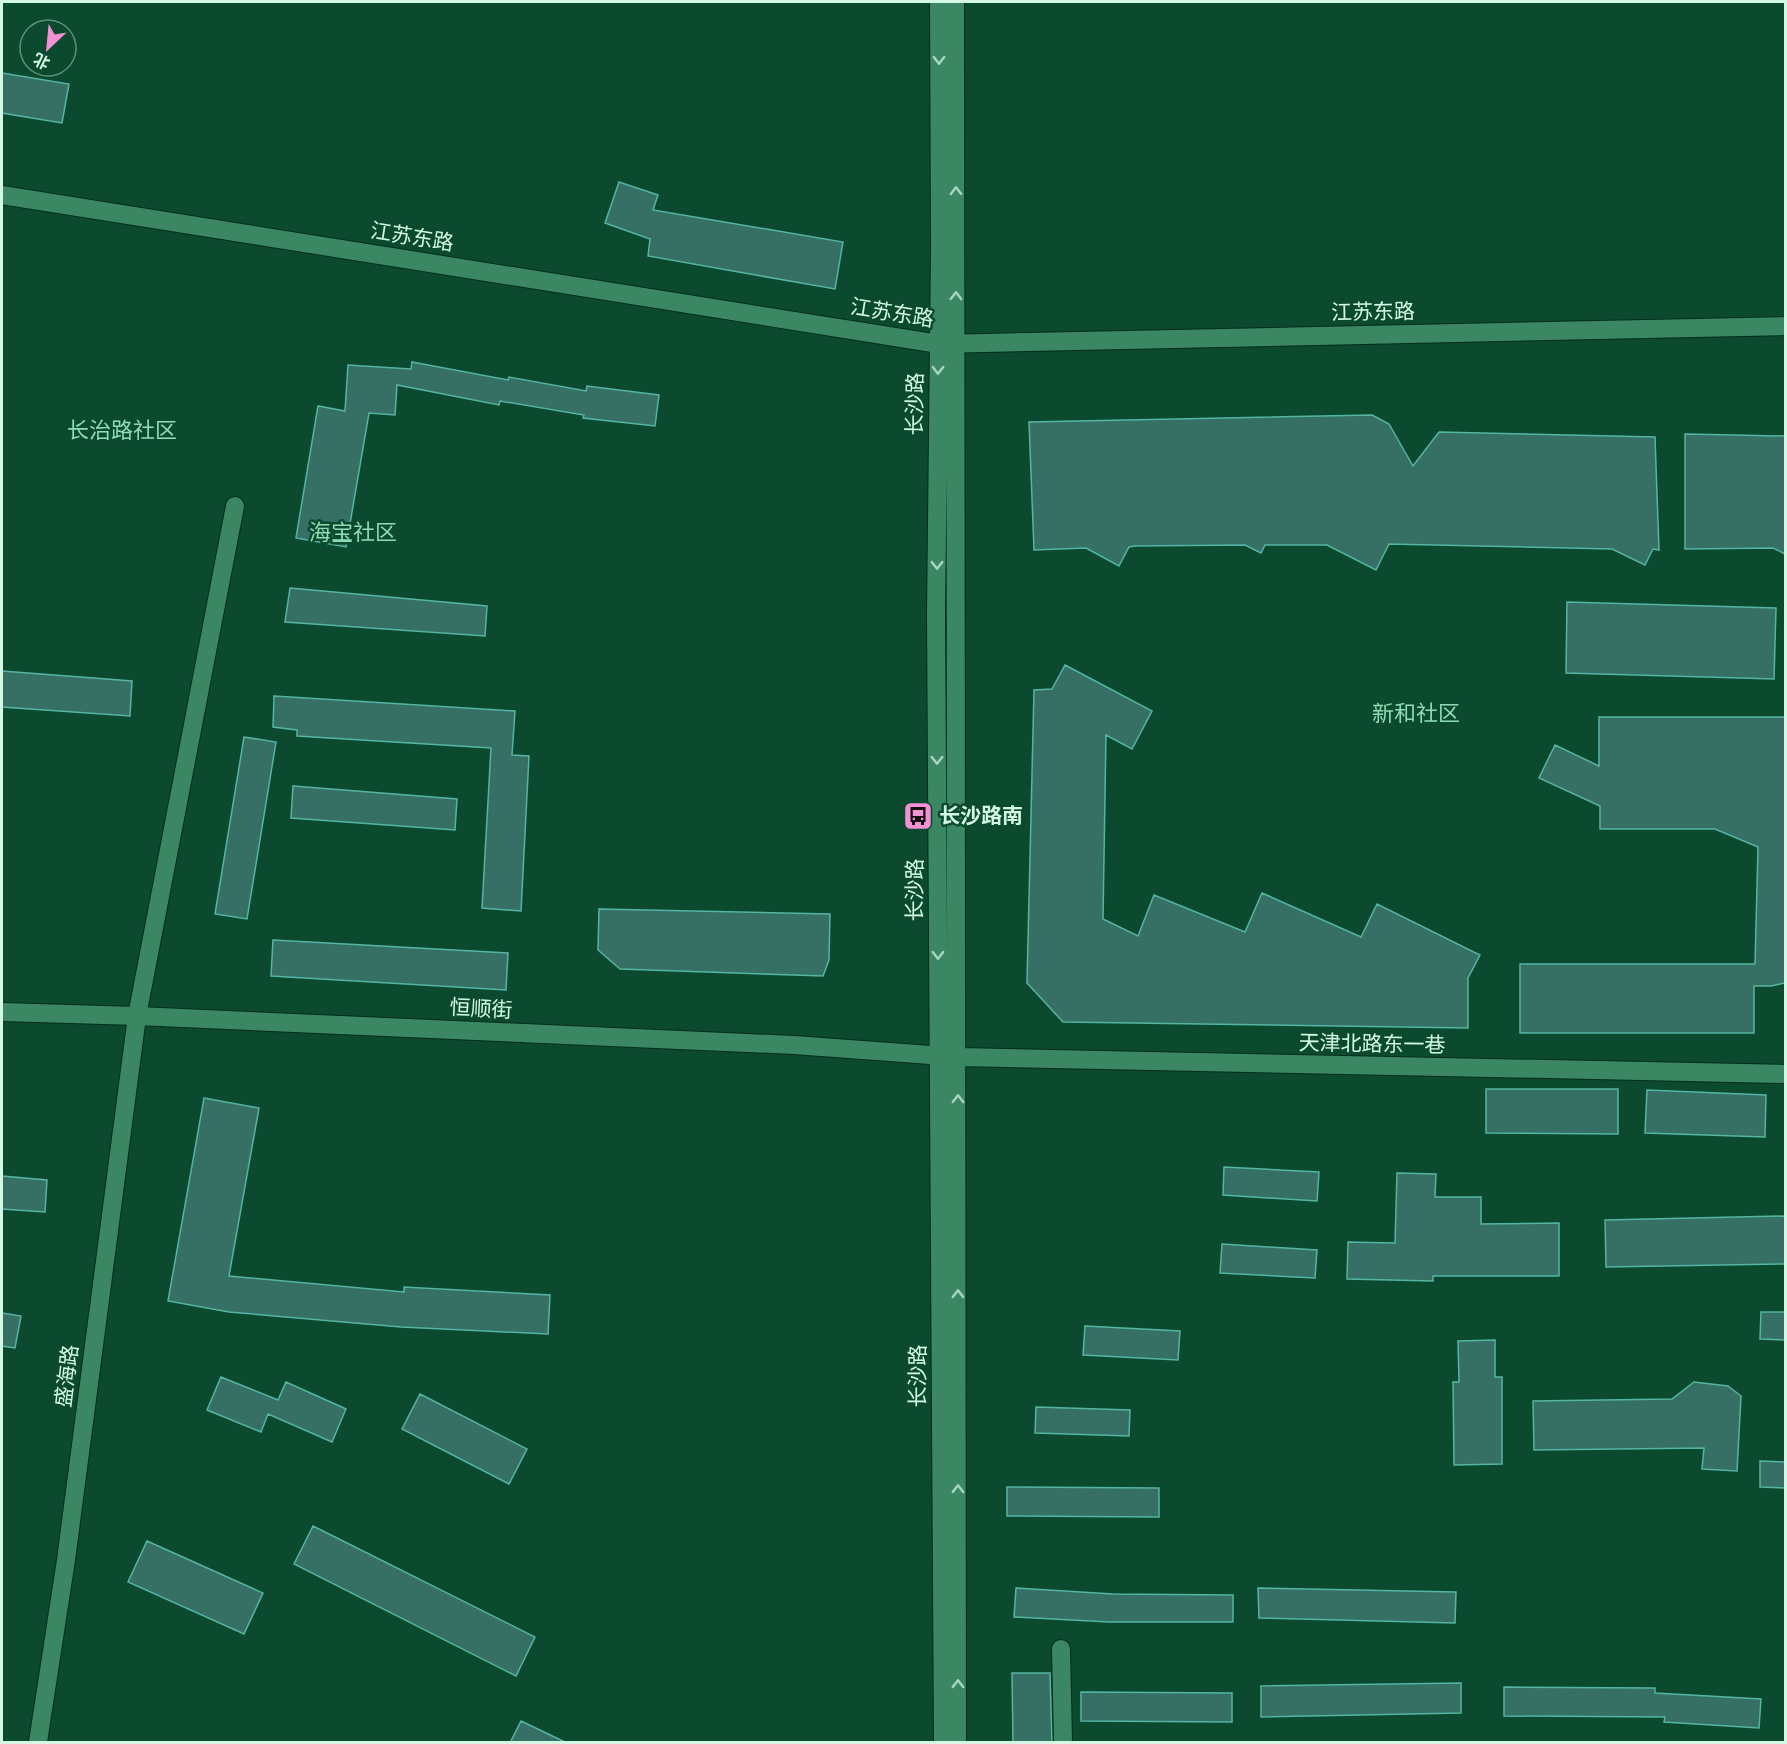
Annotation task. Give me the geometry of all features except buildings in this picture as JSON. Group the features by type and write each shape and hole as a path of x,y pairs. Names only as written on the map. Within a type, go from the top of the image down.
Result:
{"street":[{"name":"长沙路","path":"939,2 940,249 947,344 958,1057 957,1743"},
{"name":"长沙路","path":"943,1743 936,603 947,344 955,2"},
{"name":"江苏东路","path":"2,195 947,344 1785,326"},
{"name":"盛海路","path":"38,1743 66,1560 137,1016 235,506"},
{"name":"恒顺街","path":"2,1012 794,1045 958,1057"},
{"name":"天津北路东一巷","path":"958,1057 1785,1074"},
{"path":"1061,1650 1063,1743"}],"place":[{"name":"长沙路南","path":"918,816"}],"district":[{"name":"长治路社区","path":"122,430"},
{"name":"海宝社区","path":"353,532"},
{"name":"新和社区","path":"1416,713"}]}
